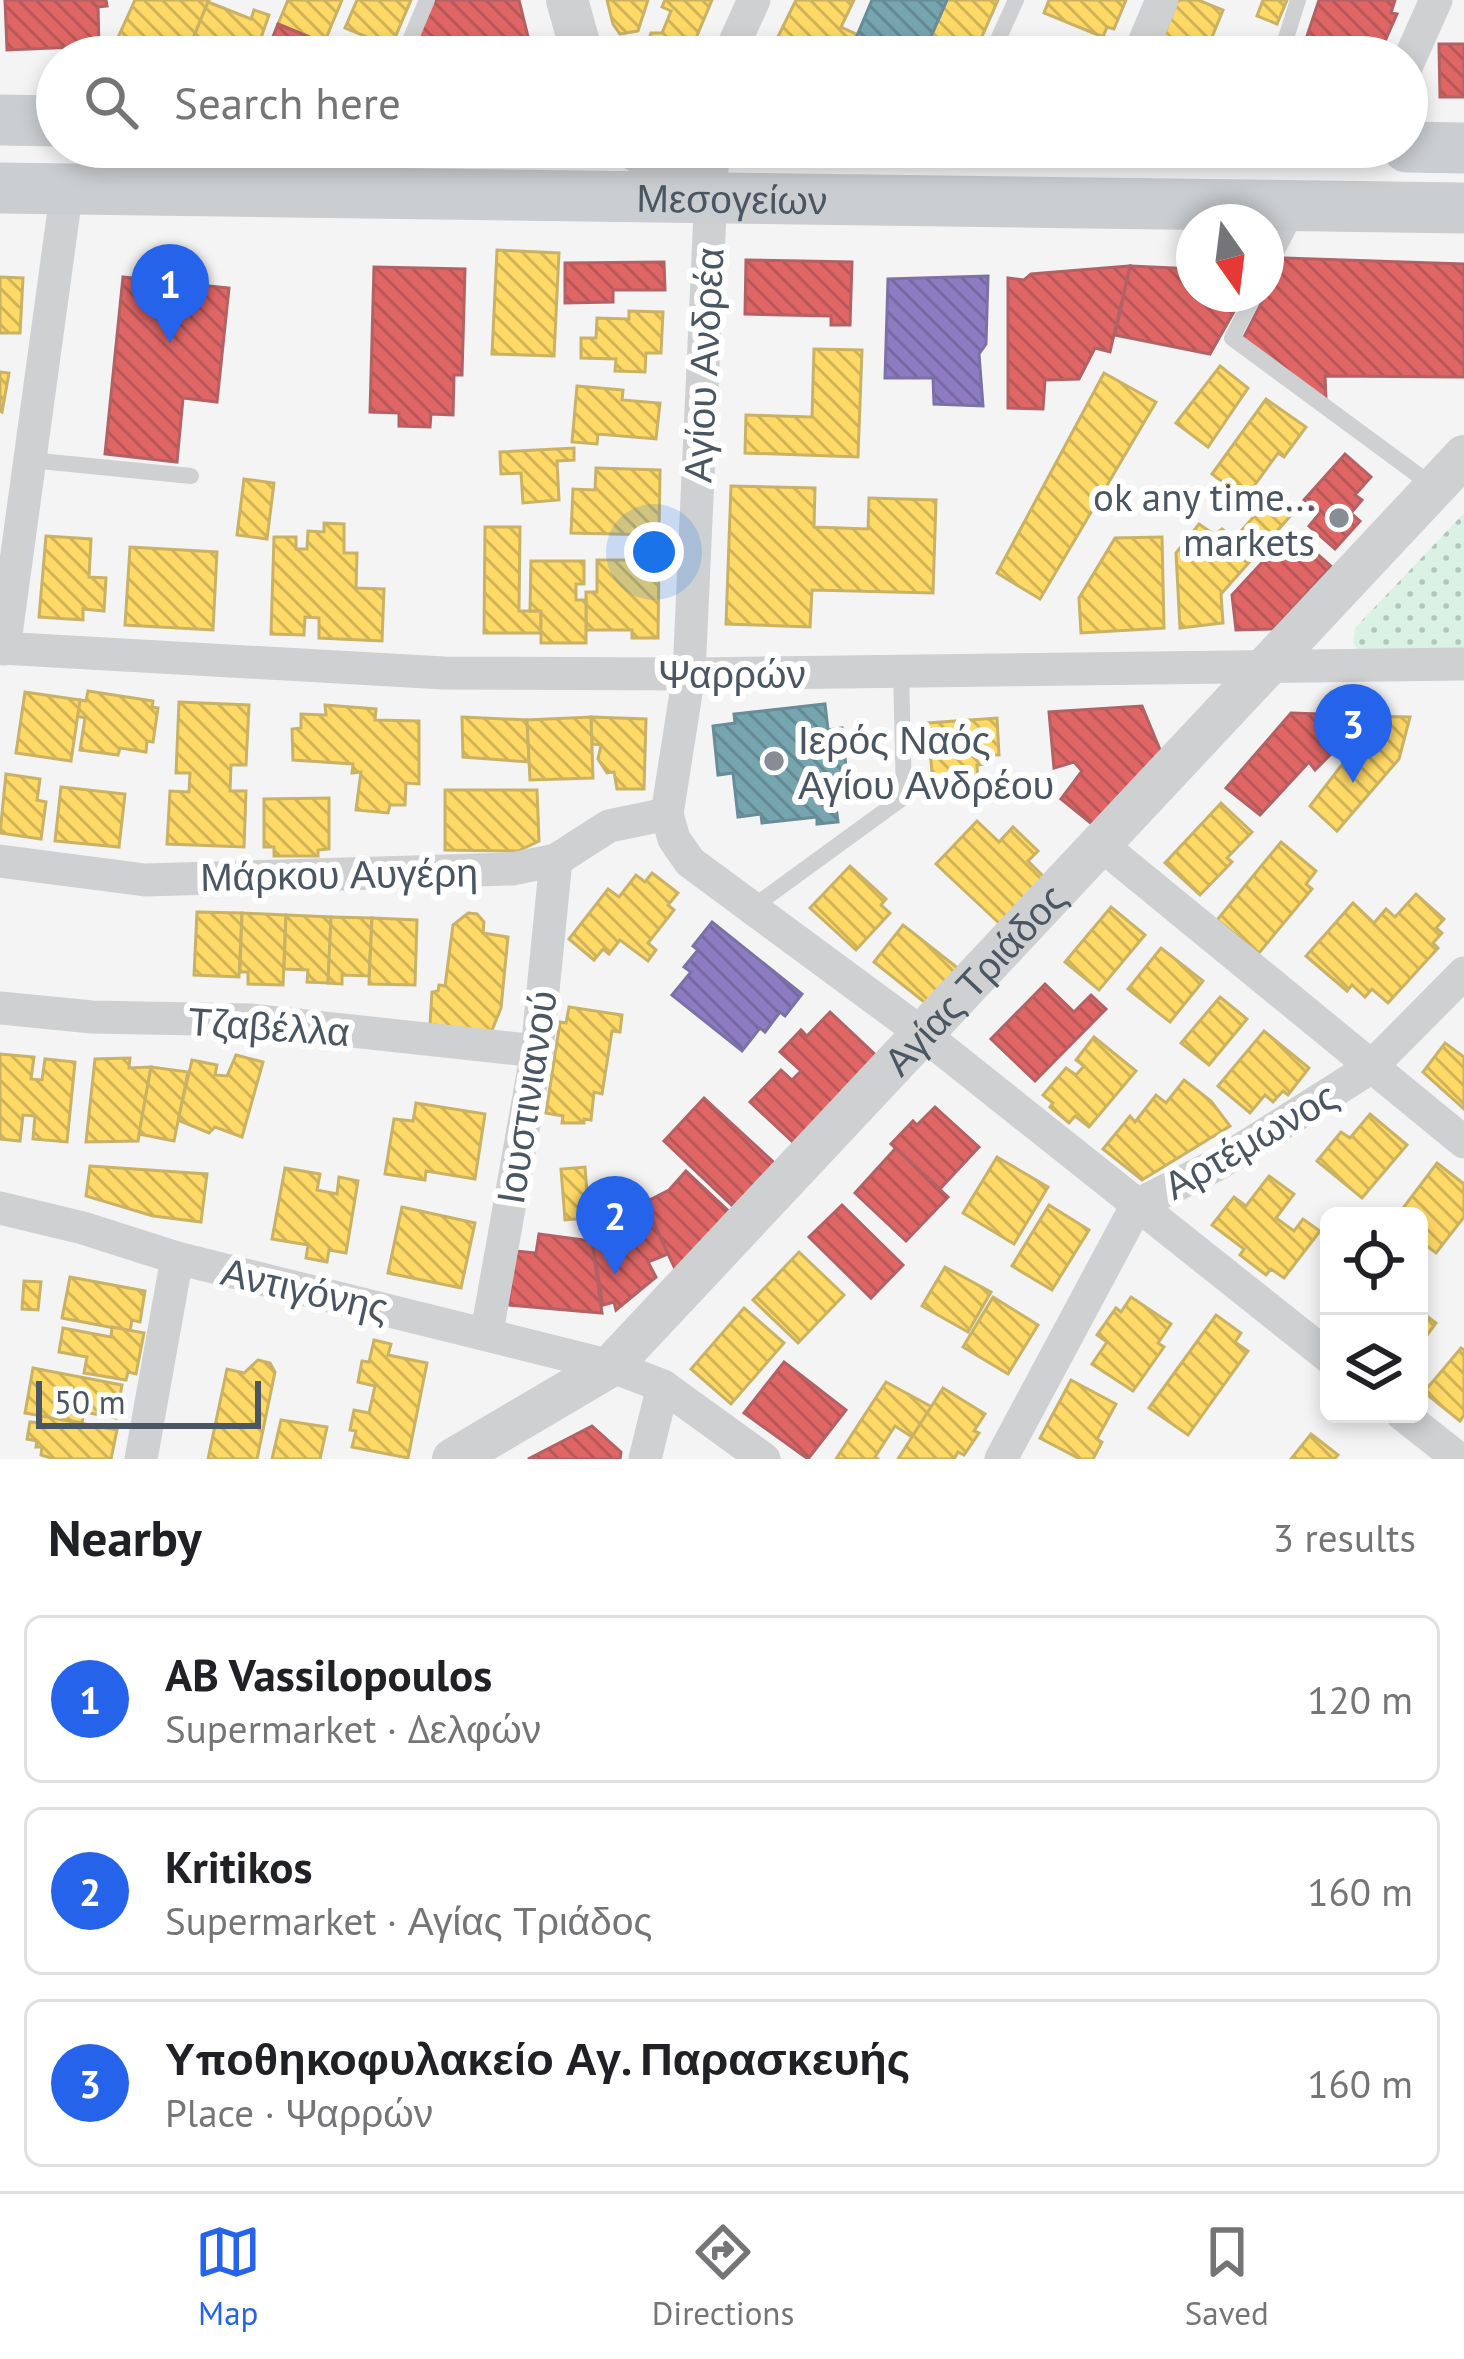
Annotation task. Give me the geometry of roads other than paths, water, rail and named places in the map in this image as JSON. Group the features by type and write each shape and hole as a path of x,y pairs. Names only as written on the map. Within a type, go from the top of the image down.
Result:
{"main road":[{"path":"0,120 36,121"},
{"path":"1428,147 1464,148"},
{"name":"Μεσογείων","path":"0,188 712,172 1300,206 1464,208"}],"street":[{"path":"567,0 577,36"},
{"path":"738,36 754,0"},
{"path":"1147,36 1162,0"},
{"path":"1420,36 1436,0"},
{"name":"Αγίου Ανδρέα","path":"667,814 689,674 712,172"},
{"path":"2,649 67,188"},
{"name":"Αγίας Τριάδος","path":"453,1459 611,1366 1456,466"},
{"name":"Ψαρρών","path":"2,649 444,673 1464,664"},
{"path":"667,814 674,839 690,862 923,1034 1320,1350"},
{"name":"Μάρκου Αυγέρη","path":"0,861 145,880 512,869 556,860 610,826 667,814"},
{"path":"1100,844 1464,1142"},
{"name":"Ιουστινιανού","path":"488,1332 537,1051 556,860"},
{"name":"Αρτέμωνος","path":"1001,1459 1137,1205 1218,1164 1370,1068 1464,973"},
{"name":"Τζαβέλλα","path":"0,1008 92,1017 251,1020 537,1051"},
{"name":"Αντιγόνης","path":"0,1208 177,1258 611,1366 663,1386 764,1459"},
{"path":"140,1459 177,1258"},
{"path":"645,1459 663,1386"},
{"path":"1413,1423 1459,1459"}],"lane":[{"path":"412,36 427,0"},
{"path":"999,36 1016,0"},
{"path":"1287,36 1298,0"},
{"path":"1284,237 1300,206"},
{"path":"1246,312 1232,338 1456,466"},
{"path":"30,460 191,476"},
{"path":"753,907 904,797 901,671"}],"place":[{"name":"AB Vassilopoulos","path":"170,343"},
{"name":"ok any time... markets","path":"1339,518"},
{"name":"Ιερός Ναός Αγίου Ανδρέου","path":"774,761"},
{"name":"Υποθηκοφυλακείο Αγ. Παρασκευής","path":"1353,783"},
{"name":"Kritikos","path":"615,1275"}]}
